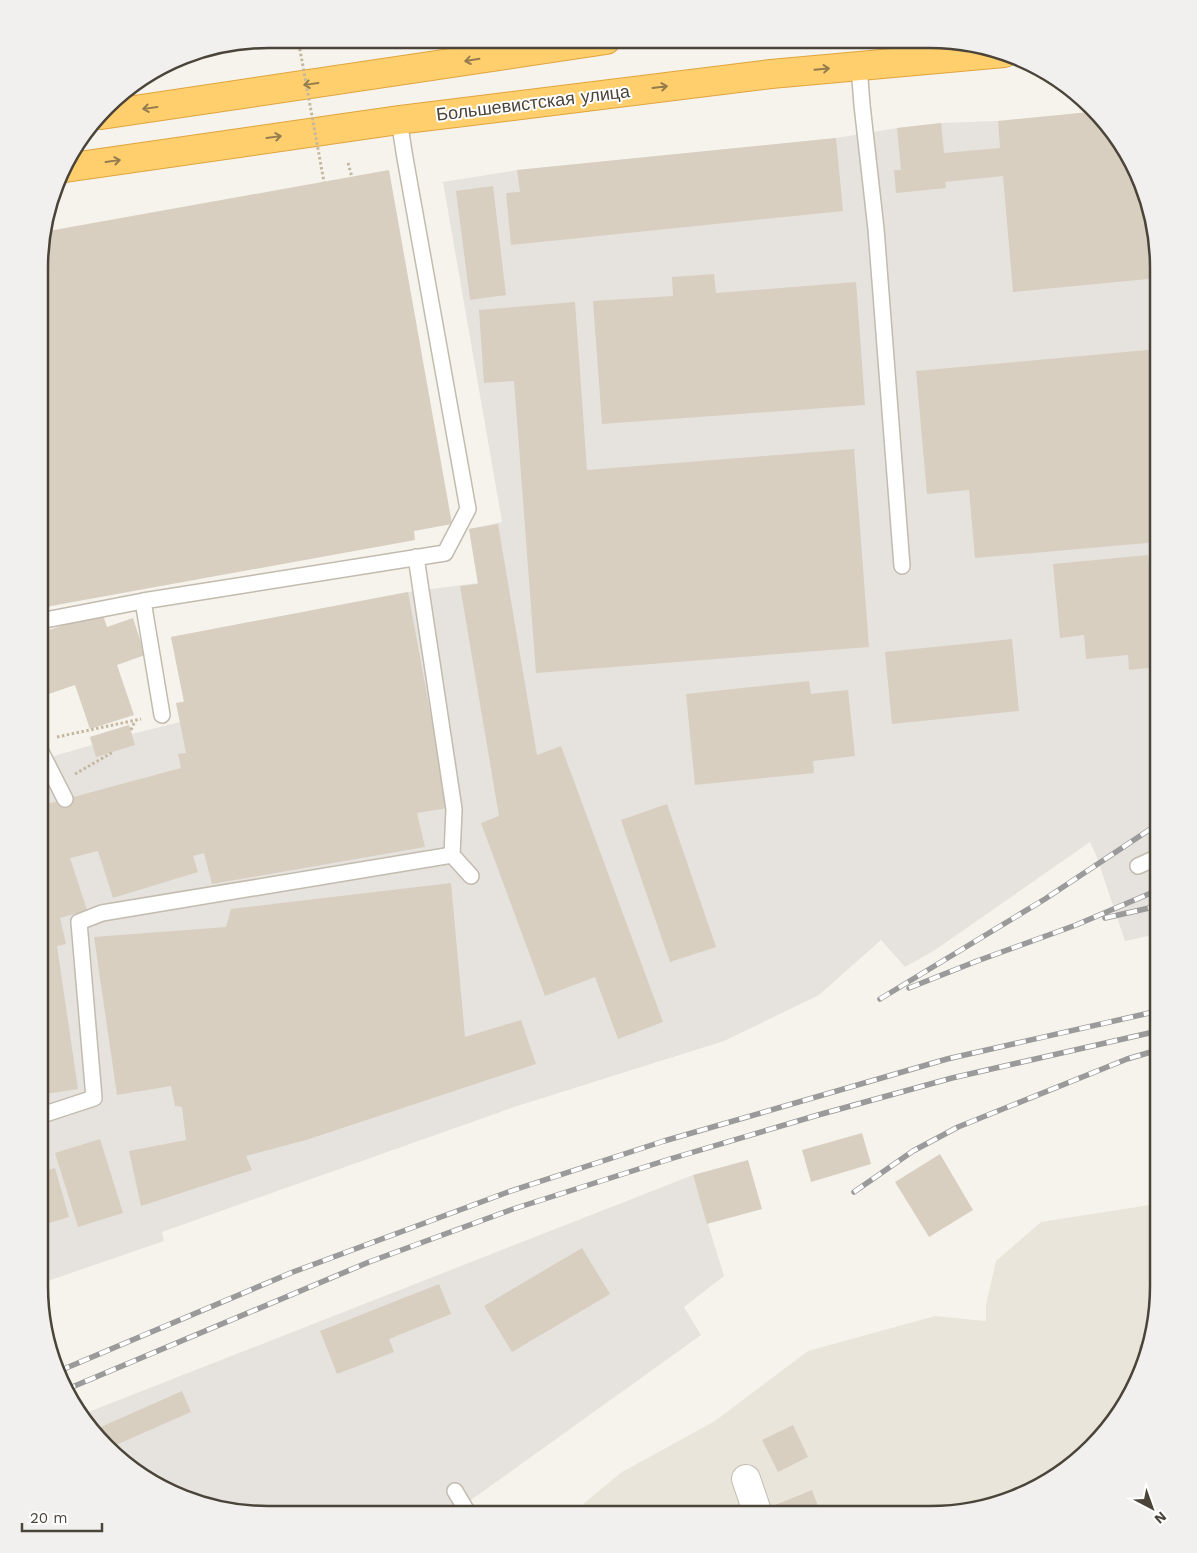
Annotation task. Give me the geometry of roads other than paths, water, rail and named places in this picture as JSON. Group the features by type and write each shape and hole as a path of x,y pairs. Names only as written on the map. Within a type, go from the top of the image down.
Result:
{"highway":[{"path":"112,112 551,48"},
{"name":"Большевистская улица","path":"72,167 399,120 761,75 985,55"}],"street":[{"path":"746,1479 755,1506"}],"lane":[{"path":"859,66 876,229 902,566"},
{"path":"48,619 143,601 445,553 468,509 399,120"},
{"path":"416,558 454,809 452,855 471,876"},
{"path":"143,601 162,715"},
{"path":"48,756 57,784 65,799"},
{"path":"48,1113 94,1098 79,922 102,913 452,855"},
{"path":"1138,866 1150,861"},
{"path":"455,1490 464,1506"}],"railway":[{"path":"880,999 1045,899 1150,829"},
{"path":"909,988 1076,925 1150,893"},
{"path":"1105,918 1150,908"},
{"path":"64,1369 293,1272 508,1192 664,1141 947,1059 1150,1013"},
{"path":"72,1387 369,1262 513,1209 670,1159 818,1115 952,1078 1150,1033"},
{"path":"854,1192 913,1151 958,1127 1127,1059 1150,1052"}]}
